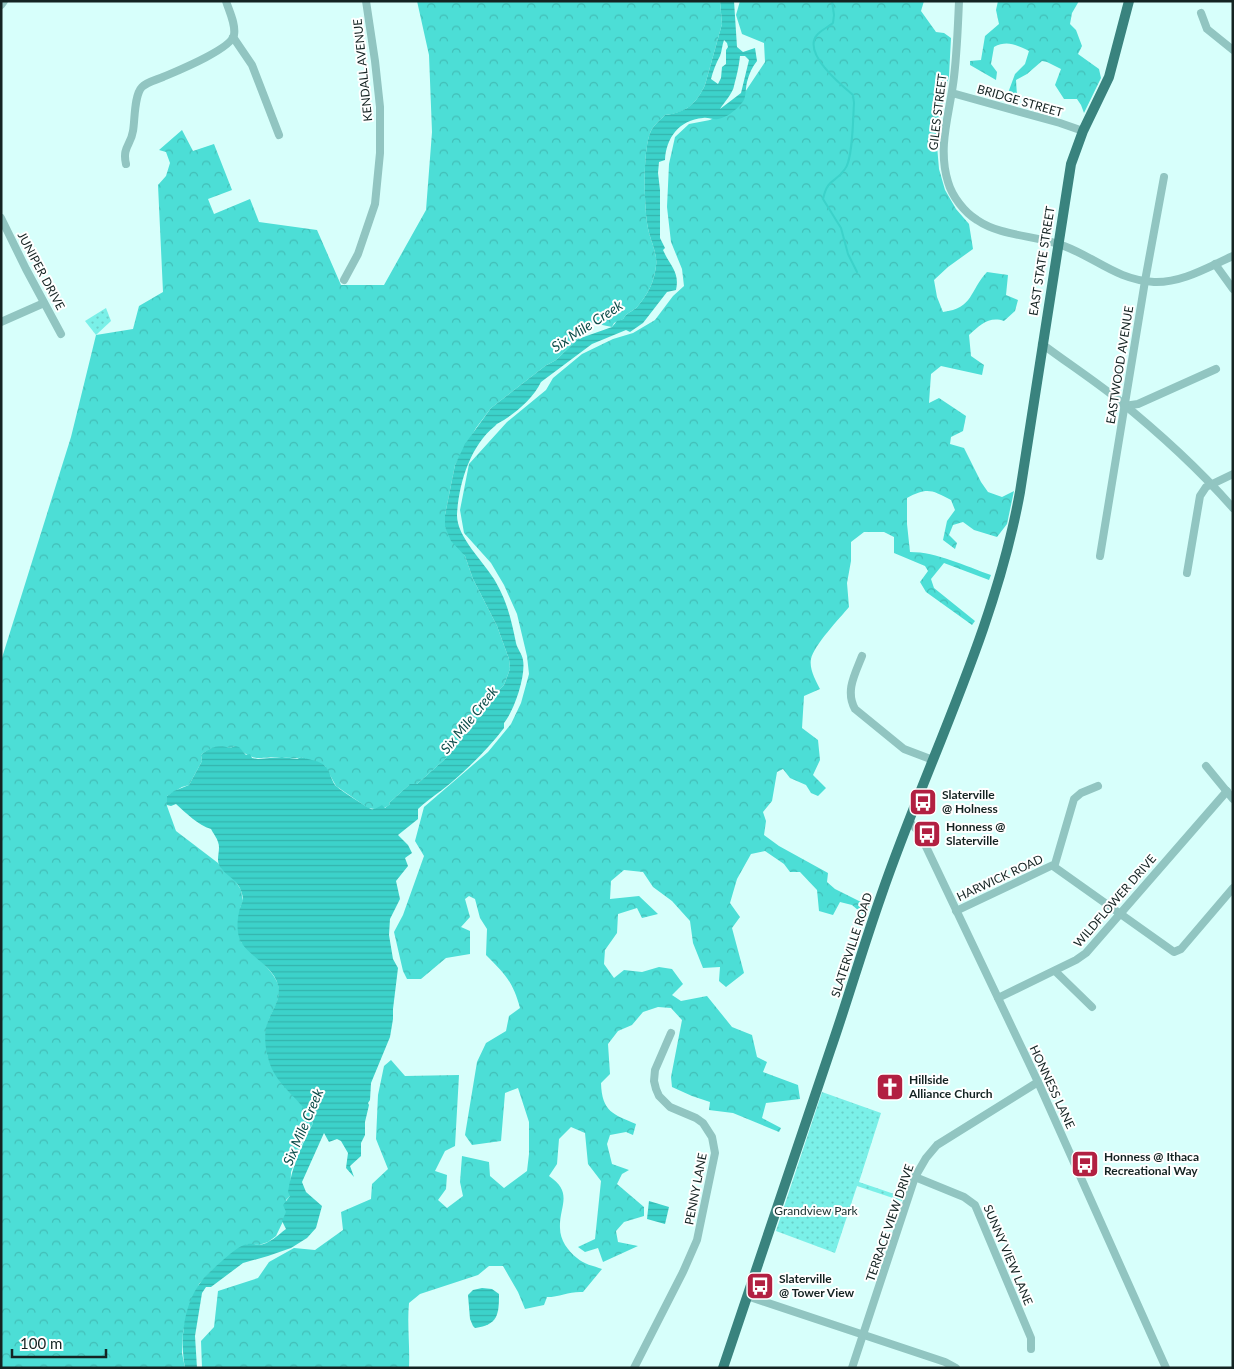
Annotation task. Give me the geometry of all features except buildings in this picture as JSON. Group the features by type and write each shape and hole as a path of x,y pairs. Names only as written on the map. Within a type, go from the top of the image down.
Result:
{"highway":[{"name":"EAST STATE STREET","path":"1012,533 1071,164 1082,131 1109,77 1129,1"},
{"name":"SLATERVILLE ROAD","path":"723,1368 881,896 994,596 1012,533"}],"street":[{"path":"1,5 4,1"},
{"path":"226,1 233,24 233,37 252,65 279,136"},
{"name":"KENDALL AVENUE","path":"344,280 358,254 375,204 380,153 380,107 366,1"},
{"name":"GILES STREET","path":"959,1 952,94 945,128 944,156 948,184 958,202 977,220 989,226 1058,244 1122,276 1135,280 1156,282 1181,278 1233,256"},
{"path":"1201,13 1207,28 1233,50"},
{"path":"126,164 126,148 133,133 138,94 142,87 216,51 227,44 233,37"},
{"name":"BRIDGE STREET","path":"952,94 1060,123 1082,131"},
{"name":"EASTWOOD AVENUE","path":"1100,556 1144,281 1164,177"},
{"name":"JUNIPER DRIVE","path":"1,218 61,334"},
{"path":"1214,264 1233,289"},
{"path":"1,322 44,303"},
{"path":"1042,344 1124,406 1210,484 1233,508"},
{"path":"1124,406 1138,404 1216,369"},
{"path":"1188,573 1200,496 1206,486 1233,474"},
{"path":"862,656 850,691 855,709 904,749 933,760"},
{"path":"1206,766 1233,799"},
{"path":"1098,786 1081,793 1074,799 1057,862 1053,866 1174,952 1181,949 1233,888"},
{"name":"WILDFLOWER DRIVE","path":"998,998 1055,971 1086,953 1227,791"},
{"name":"HONNESS LANE","path":"909,821 919,832 1038,1082 1166,1368"},
{"name":"HARWICK ROAD","path":"956,911 1053,866"},
{"path":"1055,971 1092,1007"},
{"name":"PENNY LANE","path":"634,1368 683,1272 697,1240 715,1153 712,1137 706,1126 696,1118 670,1107 659,1096 656,1088 654,1081 655,1070 671,1033"},
{"name":"TERRACE VIEW DRIVE","path":"852,1368 915,1177 926,1158 944,1140 1038,1082"},
{"name":"SUNNY VIEW LANE","path":"915,1177 964,1197 975,1205 1031,1338 1031,1349"},
{"path":"747,1296 945,1362 956,1368"}],"green space":[{"path":"417,1 720,1 722,24 702,92 685,110 665,115 653,127 649,137 645,163 645,193 648,228 656,257 654,278 641,302 623,319 614,323 612,327 588,322 578,339 556,360 545,366 491,408 476,428 455,465 445,515 445,527 465,556 473,579 497,626 509,659 510,669 504,685 483,706 477,719 445,759 417,784 409,785 388,806 374,809 368,808 336,786 325,766 301,757 256,758 235,746 230,748 218,747 211,748 201,755 202,761 189,785 167,796 167,806 176,831 218,863 234,879 241,890 243,901 240,908 241,942 270,971 279,987 277,1003 267,1025 268,1057 277,1075 303,1106 313,1123 300,1148 291,1172 290,1196 286,1200 286,1215 276,1236 268,1242 259,1245 248,1244 238,1249 212,1270 199,1284 187,1315 183,1332 182,1353 185,1368 1,1368 1,661 71,437 96,335 133,329 139,306 163,292 158,185 166,176 170,163 166,152 159,150 182,130 193,151 214,144 232,190 208,199 214,214 250,199 259,222 317,230 341,285 384,285 426,210 432,132 429,55"},
{"path":"740,1 924,1 921,11 936,32 944,33 951,38 949,76 936,134 939,169 945,190 956,209 969,224 973,249 934,280 937,297 943,312 960,307 970,298 987,272 1008,275 1006,295 1018,300 1015,311 1004,321 989,321 969,335 971,356 984,365 982,375 941,366 931,374 929,403 939,398 966,416 963,431 951,437 950,444 964,448 988,492 1002,497 1014,491 1007,524 997,537 974,530 963,522 953,525 949,535 957,543 955,549 943,540 947,521 955,510 951,500 929,491 920,492 907,498 910,552 941,557 991,575 989,580 944,563 931,579 934,588 975,621 972,625 926,592 920,582 928,571 925,566 894,553 894,537 884,532 864,532 851,542 851,561 847,583 849,607 822,639 813,653 811,667 820,689 804,696 802,728 818,740 820,760 813,775 826,788 818,796 811,793 806,785 790,778 783,769 777,772 772,801 763,812 766,821 764,835 779,846 828,873 827,882 835,889 869,906 865,916 852,905 840,902 833,915 819,911 817,890 800,872 790,872 784,864 765,851 751,854 737,879 730,903 740,917 732,928 744,973 726,987 719,981 720,967 703,968 693,943 690,921 672,901 653,887 643,872 624,870 611,881 610,899 639,896 658,914 642,918 637,908 618,914 617,933 605,950 604,964 614,978 624,970 642,972 659,967 672,969 683,984 672,995 681,1001 707,996 732,1027 752,1035 757,1057 767,1062 763,1072 798,1085 800,1099 766,1103 762,1118 781,1128 779,1132 733,1113 709,1110 710,1102 672,1087 671,1077 682,1020 671,1008 658,1007 643,1012 632,1025 618,1031 608,1044 610,1074 601,1083 604,1100 610,1111 636,1124 633,1135 626,1132 610,1135 607,1144 612,1164 629,1170 622,1174 617,1184 644,1207 644,1216 624,1222 616,1231 618,1242 638,1246 603,1262 598,1248 585,1252 578,1247 595,1239 601,1181 588,1164 585,1133 571,1127 559,1139 557,1164 549,1176 557,1182 563,1194 564,1200 560,1228 561,1237 565,1245 579,1260 602,1269 583,1292 547,1297 544,1305 525,1309 518,1292 503,1266 489,1266 478,1275 420,1294 409,1303 409,1368 202,1368 201,1341 214,1327 218,1291 258,1278 269,1262 294,1248 315,1250 343,1230 341,1212 371,1199 372,1184 388,1169 376,1139 378,1095 384,1066 391,1060 405,1076 459,1075 455,1146 445,1151 435,1171 447,1175 446,1189 438,1200 447,1208 463,1196 460,1182 462,1156 489,1162 490,1176 504,1188 527,1171 529,1122 518,1088 505,1093 501,1141 472,1145 465,1135 477,1062 486,1043 506,1031 509,1016 520,1008 508,979 486,955 487,929 480,918 475,899 469,896 465,899 470,917 461,927 470,931 470,954 446,958 421,979 407,979 403,971 394,932 403,915 424,856 415,841 424,807 488,752 511,724 521,703 529,674 527,656 517,614 504,585 491,563 464,533 460,510 469,464 507,422 546,390 553,378 582,354 613,339 633,333 655,320 673,296 684,286 682,269 671,242 667,207 669,164 675,137 689,124 710,120 735,107 765,62 764,43 742,34 736,15"},
{"path":"998,1 1079,1 1072,13 1070,24 1076,30 1082,46 1078,54 1099,69 1101,78 1084,113 1077,99 1064,99 1055,85 1061,69 1047,62 1042,61 1027,74 1016,80 1017,96 1008,93 1015,74 1025,64 1029,51 1020,47 1012,44 1003,44 994,47 991,64 997,72 996,80 970,65 970,61 981,60 985,36 999,24 996,10"},
{"path":"106,308 111,321 96,335 85,321"},
{"name":"Grandview Park","path":"822,1092 881,1113 859,1182 903,1197 902,1201 857,1186 835,1253 776,1231"}],"shaded area":[{"path":"720,1 734,1 737,47 743,52 755,48 757,61 749,76 743,102 731,113 721,118 695,119 681,126 668,144 665,160 659,162 660,238 665,248 663,250 677,278 676,290 667,292 643,323 630,332 626,330 592,344 541,382 525,403 486,434 473,454 463,478 458,502 458,522 465,539 494,579 505,602 522,658 523,675 512,710 504,723 504,728 467,768 418,809 418,819 398,835 408,845 412,853 405,858 408,866 396,881 400,899 390,919 389,935 393,959 398,968 393,1019 390,1037 371,1083 365,1135 361,1143 361,1156 350,1166 354,1177 346,1168 348,1153 341,1141 337,1139 329,1142 324,1133 302,1182 306,1192 322,1206 316,1228 307,1238 291,1248 243,1263 211,1287 206,1287 202,1293 195,1336 197,1368 185,1368 183,1347 184,1325 193,1295 200,1282 241,1246 266,1243 286,1229 282,1221 286,1212 283,1205 290,1196 288,1192 295,1165 313,1123 304,1109 276,1076 268,1058 265,1041 266,1029 279,995 279,990 271,972 245,947 239,938 238,921 243,899 239,886 219,865 219,845 211,829 197,822 176,804 167,805 167,796 189,785 202,761 201,755 204,752 215,747 230,748 235,746 239,747 246,755 250,754 252,758 282,757 297,759 301,757 318,762 326,767 335,785 346,794 371,809 382,805 385,808 410,784 417,784 445,759 477,719 483,706 504,685 510,669 509,659 497,626 473,579 465,556 451,541 445,527 445,515 455,465 465,444 491,408 545,366 556,360 578,339 612,327 617,321 623,319 637,307 647,293 654,278 656,261 648,228 646,207 645,162 649,137 653,127 665,115 685,109 698,97 705,85 722,24","holes":["724,40 728,47 726,50 726,64 722,67 721,78 718,84 711,79 721,54","740,56 745,56 749,60 741,93 720,109 733,89"]},
{"path":"649,1201 669,1207 665,1224 647,1219"},
{"path":"482,1288 492,1289 499,1294 497,1313 493,1321 475,1328 470,1319 468,1295 473,1290"}],"waterway":[{"path":"832,1 833,23 817,35 814,42 815,51 825,68 853,95 853,127 848,164 841,174 827,187 823,199 841,228 848,254 857,272"}],"place":[{"name":"Slaterville @ Holness","path":"923,802"},
{"name":"Honness @ Slaterville","path":"927,834"},
{"name":"Hillside Alliance Church","path":"890,1087"},
{"name":"Honness @ Ithaca Recreational Way","path":"1085,1164"},
{"name":"Slaterville @ Tower View","path":"760,1286"}],"water label":[{"name":"Six Mile Creek","path":"587,326"},
{"name":"Six Mile Creek","path":"469,720"},
{"name":"Six Mile Creek","path":"303,1127"}]}
